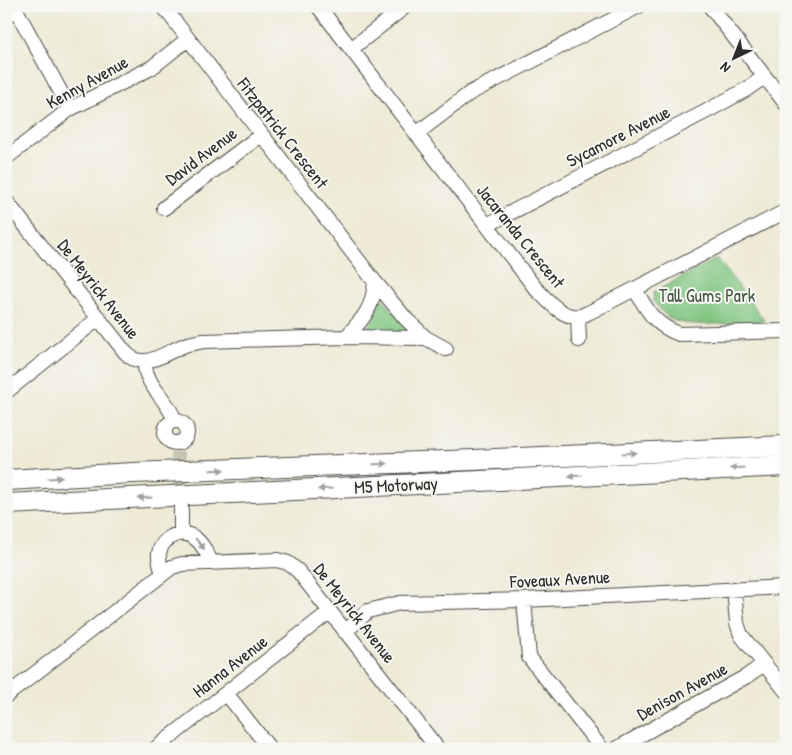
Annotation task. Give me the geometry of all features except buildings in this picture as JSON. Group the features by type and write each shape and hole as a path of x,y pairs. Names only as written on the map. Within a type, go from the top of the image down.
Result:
{"highway":[{"name":"M5 Motorway","path":"6,480 786,446"},
{"name":"M5 Motorway","path":"6,504 786,466"}],"street":[{"path":"14,6 70,109"},
{"name":"Fitzpatrick Crescent","path":"163,6 375,282 406,319 426,338 446,349"},
{"name":"Jacaranda Crescent","path":"318,6 536,289 559,310 567,315 578,316"},
{"path":"351,49 406,6"},
{"path":"416,134 470,93 639,6"},
{"path":"710,6 786,104"},
{"name":"Kenny Avenue","path":"6,158 70,109 151,68 188,40"},
{"name":"Sycamore Avenue","path":"488,225 707,111 747,89 764,76"},
{"name":"David Avenue","path":"164,208 261,135"},
{"name":"De Meyrick Avenue","path":"6,201 128,356 135,361 144,362 148,380 169,408 175,421 182,423 186,433 177,447"},
{"path":"579,340 578,316 635,289 786,211"},
{"path":"346,337 370,308 375,282"},
{"path":"635,289 656,322 668,330 679,334 786,331"},
{"path":"6,392 99,318"},
{"name":"Fitzpatrick Crescent","path":"144,362 153,360 188,344 204,341 346,337 426,338"},
{"path":"181,507 181,534"},
{"path":"6,696 163,573 159,558 161,549 170,538 181,534 189,535 197,540 212,563"},
{"name":"De Meyrick Avenue","path":"163,573 172,567 182,564 278,560 288,563 298,571 438,749"},
{"name":"Foveaux Avenue","path":"345,632 368,611 400,603 524,600 786,587"},
{"path":"734,589 737,623 740,632 786,691"},
{"path":"524,600 529,657 602,749"},
{"name":"Hanna Avenue","path":"155,749 329,612"},
{"name":"Denison Avenue","path":"616,749 747,676 764,664"},
{"path":"226,693 270,749"}],"green space":[{"name":"Tall Gums Park","path":"717,258 765,321 707,324 684,323 669,318 653,301 654,292"},
{"path":"383,299 411,333 367,332 366,329 373,318 380,300"}],"tunnel":[{"path":"178,452 181,504"}]}
